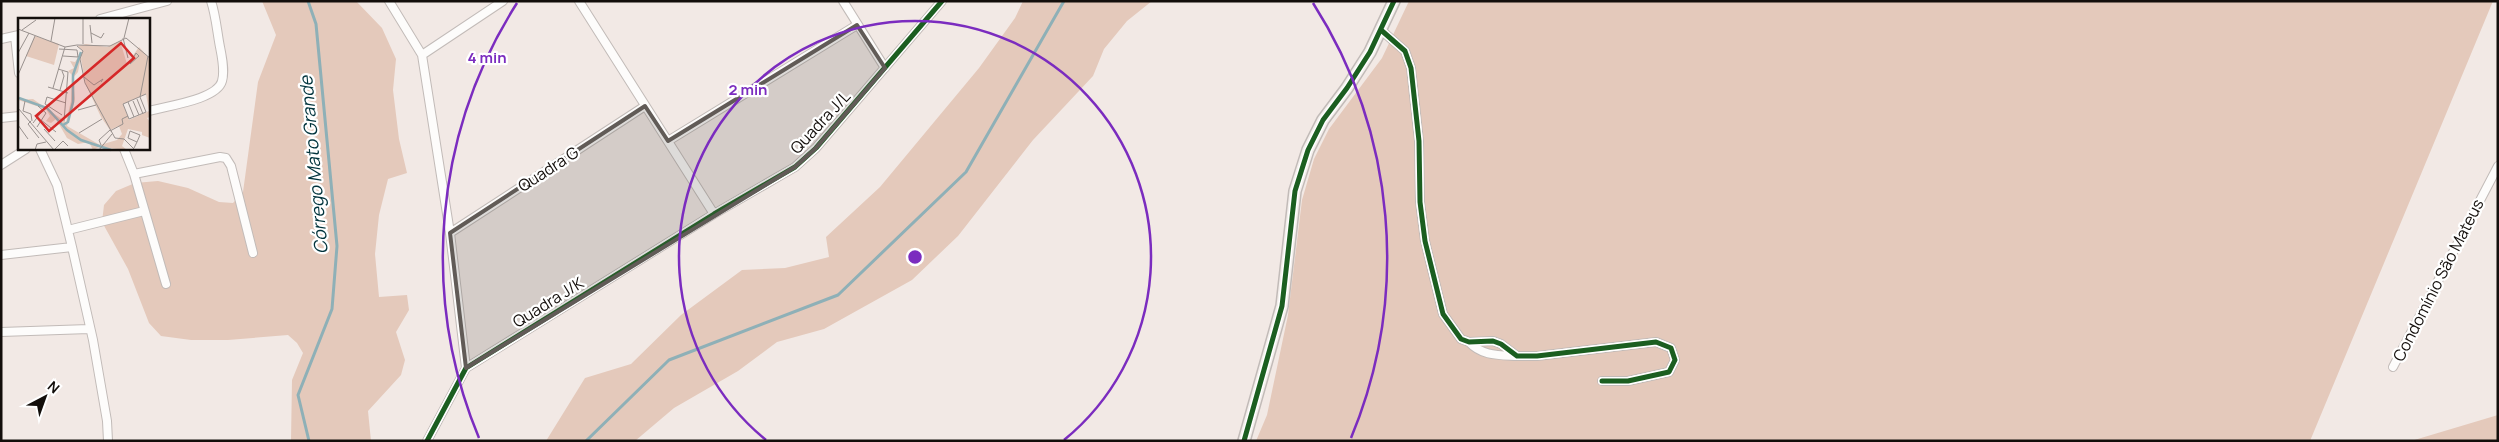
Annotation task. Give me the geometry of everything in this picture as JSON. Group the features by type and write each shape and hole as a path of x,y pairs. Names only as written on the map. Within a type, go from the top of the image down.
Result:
{"street":[{"path":"117,17 167,1"},
{"path":"150,108 199,98 213,92 221,85 223,71 221,53 211,1"},
{"path":"388,1 422,55 450,233 466,368 427,441"},
{"path":"422,55 503,1"},
{"path":"843,1 885,68"},
{"name":"Quadra J/L","path":"714,214 795,167 816,148 942,1"},
{"path":"1244,441 1282,306 1295,191 1308,150 1323,120 1352,81 1382,30 1394,1"},
{"path":"580,2 714,214"},
{"path":"668,142 857,25"},
{"path":"1382,30 1405,51 1411,68 1419,142 1420,202 1425,241 1443,314 1461,339 1469,342 1492,341 1502,344 1516,356"},
{"path":"1,38 17,36 18,54"},
{"name":"Quadra G","path":"450,233 645,106"},
{"path":"1,118 18,116"},
{"path":"1,164 24,150"},
{"path":"40,150 57,185 72,247 93,340 105,409 108,441"},
{"path":"124,150 134,174 166,284"},
{"path":"134,174 220,157 226,158 231,166 253,253"},
{"name":"Condomínio São Mateus","path":"2393,367 2498,166"},
{"path":"68,230 144,211"},
{"name":"Quadra J/K","path":"466,368 714,214"},
{"path":"1,255 72,247"},
{"path":"1,332 89,329"},
{"path":"1469,342 1476,349 1487,354 1516,356 1537,356 1656,342 1671,348 1676,360 1669,372 1628,381 1602,381"}],"highlighted area":[{"path":"857,25 885,68 816,148 795,167 466,368 450,233 645,106 668,141"}],"shaded area":[{"path":"262,1 356,1 382,28 396,59 393,90 399,139 407,173 388,179 379,215 375,254 379,297 407,295 409,310 396,332 405,360 401,375 368,411 371,441 291,441 292,380 303,353 297,343 288,335 228,340 191,340 161,336 149,323 128,269 102,222 104,205 116,191 135,183 158,181 188,188 219,202 233,203 243,192 258,82 276,35"},
{"path":"1023,1 1152,1 1127,21 1104,49 1093,76 1033,140 958,236 912,280 824,329 777,342 738,371 674,408 635,441 546,441 585,378 631,364 681,315 742,270 785,268 829,257 826,237 880,187 979,68 1015,18"},
{"path":"1409,1 2493,1 2310,441 1256,441 1267,415 1288,315 1302,200 1314,159 1329,129 1382,58"},
{"path":"2498,415 2498,441 2411,441"}],"waterway":[{"name":"Córrego Mato Grande","path":"308,1 316,24 337,246 332,309 298,395 309,441"},
{"path":"586,441 669,360 838,295 966,172 1064,1"}],"cycle path":[{"path":"427,441 466,368 714,214 795,167 816,148 942,1"},
{"path":"1244,441 1282,306 1295,191 1308,150 1323,120 1347,88 1370,52 1394,1"},
{"path":"1381,30 1405,51 1411,68 1419,141 1420,202 1425,241 1443,314 1461,339 1469,342 1493,341 1501,344 1517,356 1537,356 1656,342 1671,348 1675,360 1669,372 1628,381 1602,381"}]}
